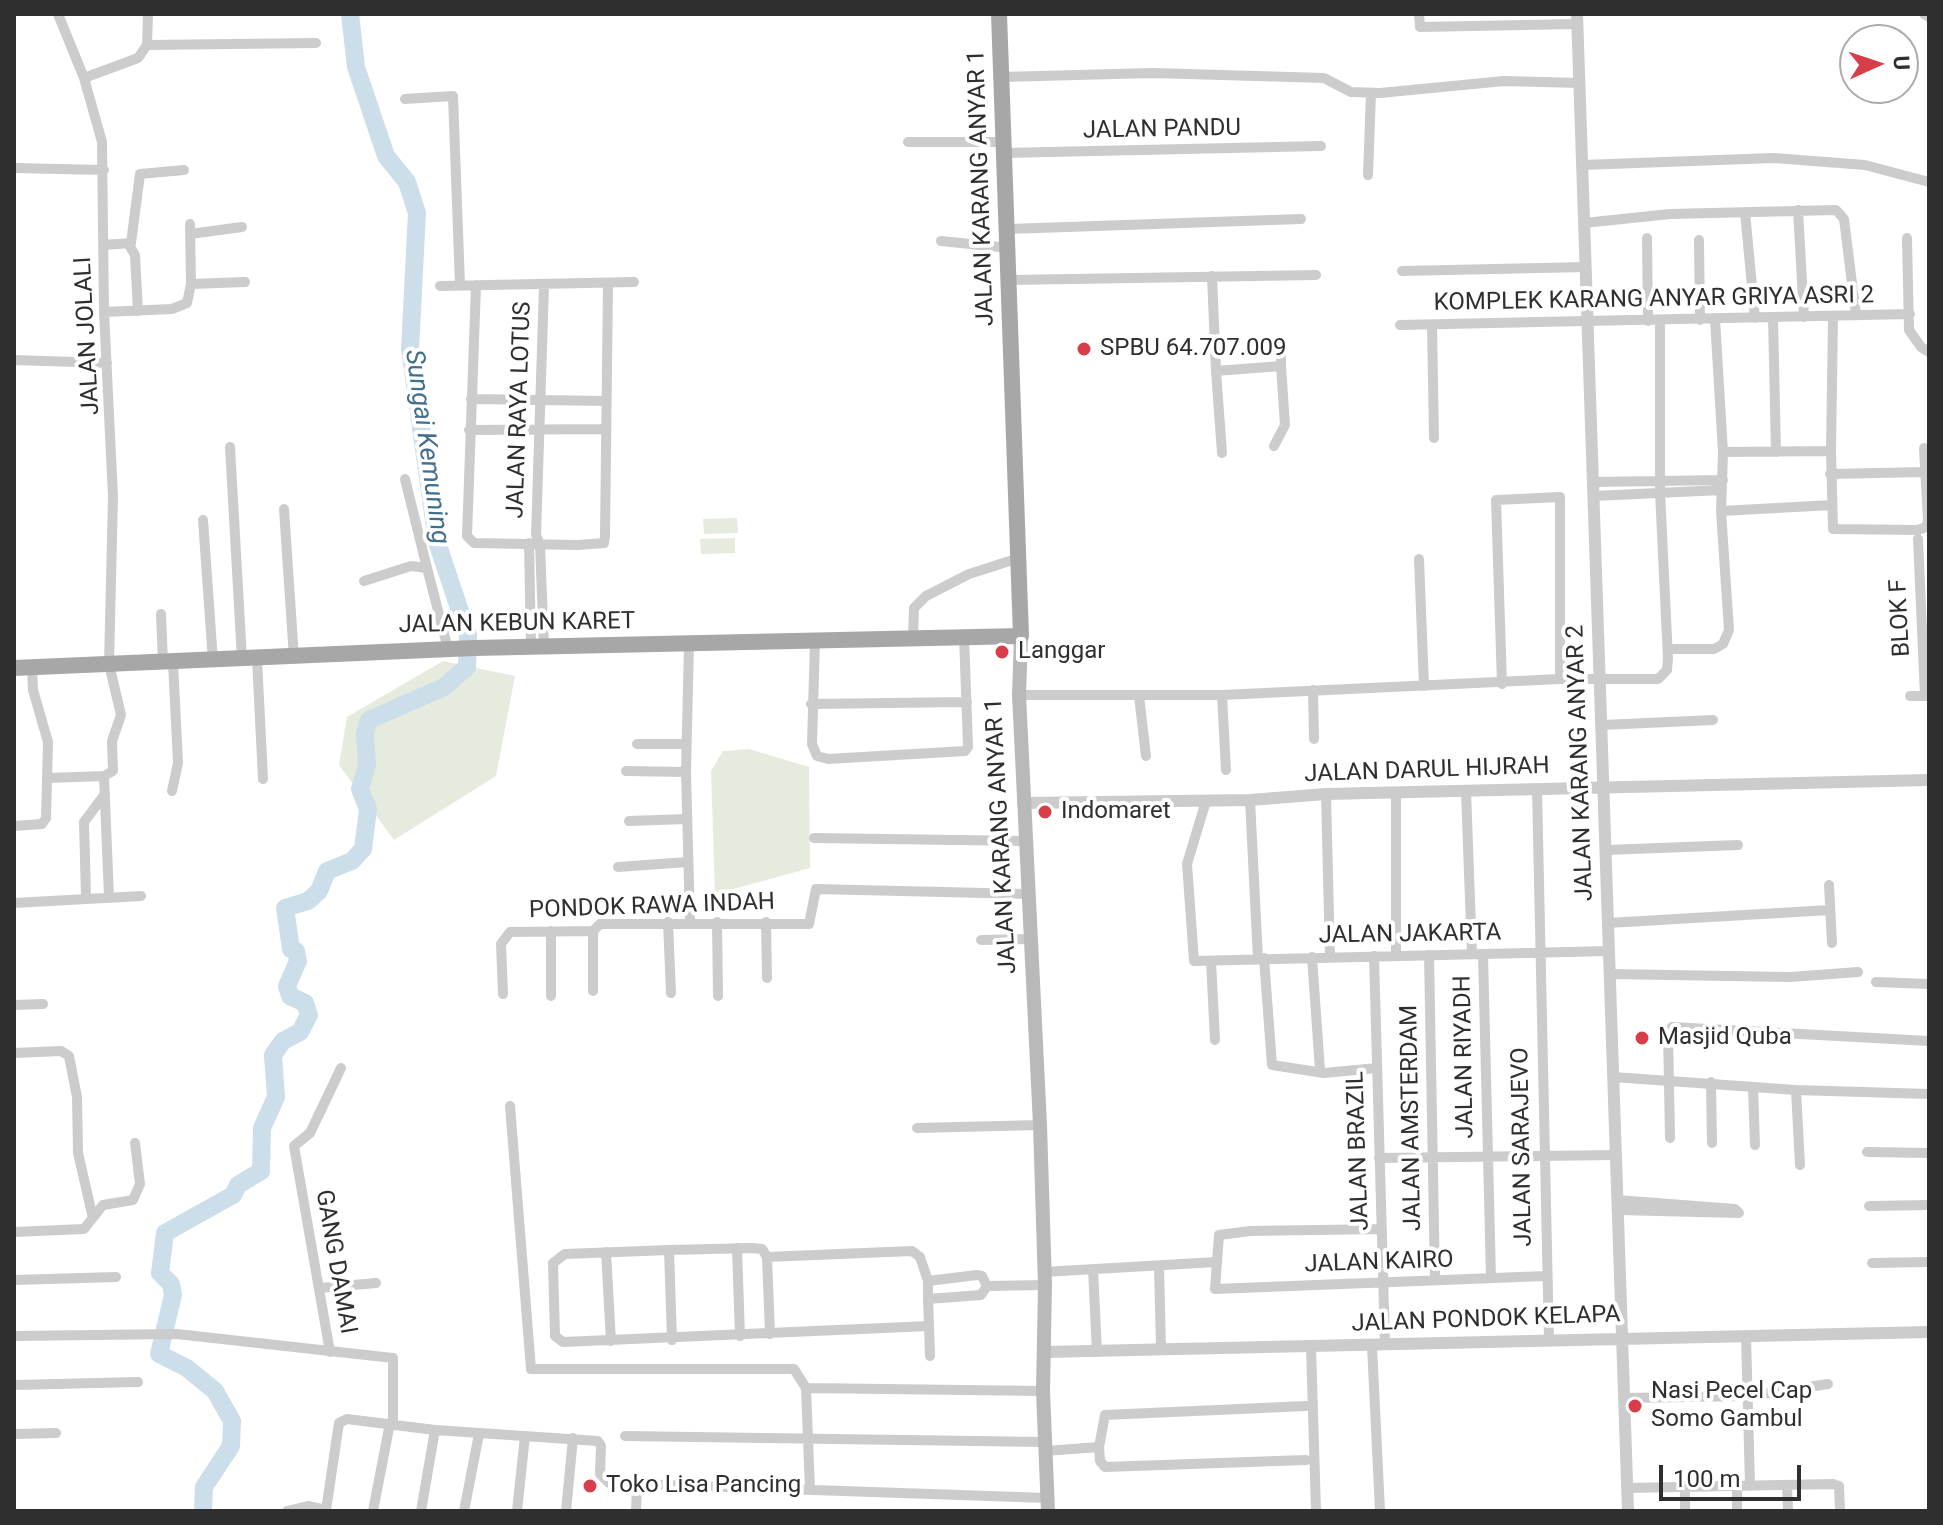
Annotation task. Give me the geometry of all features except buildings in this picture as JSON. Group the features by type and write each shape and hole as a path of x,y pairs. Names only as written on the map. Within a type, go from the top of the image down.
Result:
{"main road":[{"name":"JALAN KARANG ANYAR 1","path":"999,14 1011,280 1021,636 1019,695 1045,1278 1043,1391 1047,1505"},
{"name":"JALAN KEBUN KARET","path":"14,668 474,648 1021,636"}],"street":[{"name":"JALAN JOLALI","path":"58,14 84,78 102,142 104,170 104,312 113,496 109,664 121,715 112,741 113,771 104,776"},
{"path":"84,78 138,58 147,45 148,14"},
{"path":"1419,14 1420,27 1577,19"},
{"path":"1924,14 1929,17"},
{"name":"JALAN KARANG ANYAR 2","path":"1577,19 1628,1511"},
{"path":"147,45 316,43"},
{"path":"1001,77 1153,73 1324,78 1351,92 1371,93 1504,81 1579,83"},
{"path":"1368,175 1371,93"},
{"path":"405,99 453,96 460,285"},
{"name":"JALAN PANDU","path":"908,142 1004,148 1321,146"},
{"path":"1582,165 1774,158 1865,165 1929,182"},
{"path":"14,168 104,170"},
{"path":"138,311 135,255 129,245 140,174 184,170"},
{"path":"1798,210 1804,317"},
{"path":"1584,223 1670,214 1836,210 1844,219 1856,315"},
{"path":"1745,212 1755,318"},
{"path":"1008,229 1301,219"},
{"path":"104,312 172,309 187,303 191,284 190,229 242,227"},
{"path":"1647,238 1648,321"},
{"path":"1907,238 1911,334 1929,352"},
{"path":"1699,240 1700,320"},
{"path":"941,241 1009,248"},
{"path":"103,245 129,245"},
{"path":"1402,271 1586,267"},
{"path":"1011,280 1316,275"},
{"path":"1212,276 1222,453"},
{"path":"191,284 245,282"},
{"path":"440,286 634,282"},
{"path":"476,285 467,536 474,543 527,545 538,540 604,543 608,284"},
{"name":"JALAN RAYA LOTUS","path":"538,646 538,430 544,286"},
{"name":"KOMPLEK KARANG ANYAR GRIYA ASRI 2","path":"1400,325 1910,314"},
{"path":"1773,317 1776,452"},
{"path":"1833,317 1830,474 1835,530 1924,528 1928,521 1924,448"},
{"path":"1668,649 1714,649 1727,637 1721,511 1723,452 1715,319"},
{"path":"1019,695 1222,695 1560,679 1658,679 1667,670 1668,649 1661,488 1660,321"},
{"path":"1432,325 1434,438"},
{"path":"1274,446 1285,425 1281,351"},
{"path":"14,360 107,363"},
{"path":"1216,371 1281,366"},
{"path":"471,399 605,401"},
{"path":"469,430 605,429"},
{"path":"230,447 263,779"},
{"path":"1723,452 1831,451"},
{"path":"1830,474 1924,472"},
{"path":"405,479 427,568 452,649"},
{"path":"1593,482 1661,488"},
{"path":"1594,496 1722,485"},
{"path":"1502,684 1496,500 1560,497 1560,679"},
{"path":"1721,511 1832,505"},
{"path":"284,509 294,658"},
{"path":"203,520 213,661"},
{"name":"BLOK F","path":"1918,539 1924,566 1927,696"},
{"path":"527,545 538,646"},
{"path":"913,638 914,608 926,596 969,574 1019,558"},
{"path":"1419,559 1424,686"},
{"path":"364,581 411,566 427,568"},
{"path":"161,614 178,763 172,791"},
{"path":"815,640 811,704 814,752 828,759 965,751 968,747 964,636"},
{"path":"689,644 686,772 690,922"},
{"path":"14,826 46,821 47,734 34,694 32,667"},
{"path":"1313,690 1314,739"},
{"path":"1222,695 1226,770"},
{"path":"1139,696 1146,756"},
{"path":"1910,696 1927,696"},
{"path":"811,704 967,702"},
{"path":"1602,725 1713,720"},
{"path":"637,744 686,744"},
{"path":"626,771 686,772"},
{"path":"47,778 104,776 109,897"},
{"name":"JALAN DARUL HIJRAH","path":"1023,803 1250,800 1326,794 1929,780"},
{"name":"JALAN SARAJEVO","path":"1537,789 1542,952 1542,1157 1549,1340"},
{"name":"JALAN RIYADH","path":"1466,791 1478,954 1491,1278"},
{"path":"1396,792 1396,956"},
{"path":"86,897 84,822 105,794"},
{"path":"1326,794 1330,957"},
{"path":"1250,800 1269,1061 1278,1069 1320,1070 1324,1073 1377,1068"},
{"path":"1206,801 1187,875 1192,959 1211,961 1215,1040"},
{"path":"629,821 687,819"},
{"path":"814,838 1026,841"},
{"path":"1606,850 1738,845"},
{"path":"618,867 687,862"},
{"path":"1829,885 1832,943"},
{"name":"PONDOK RAWA INDAH","path":"503,994 501,944 505,935 593,931 600,924 812,922 813,893 816,889 1027,894"},
{"path":"14,903 141,896"},
{"path":"1608,923 1830,910"},
{"path":"668,922 671,993"},
{"path":"717,922 718,996"},
{"path":"766,922 767,978"},
{"path":"551,931 551,996"},
{"path":"593,931 593,991"},
{"path":"981,940 1032,939"},
{"name":"JALAN JAKARTA","path":"1211,961 1609,951"},
{"name":"JALAN AMSTERDAM","path":"1429,955 1435,1280"},
{"name":"JALAN BRAZIL","path":"1374,956 1383,1282 1379,1345 1380,1511"},
{"path":"1312,957 1320,1070"},
{"path":"1610,974 1790,977 1858,972"},
{"path":"1876,982 1929,984"},
{"path":"14,1005 43,1004"},
{"path":"1670,1138 1667,1078 1668,1031 1672,1027 1929,1041"},
{"path":"14,1053 61,1051 69,1056 77,1088 78,1153 92,1214"},
{"name":"GANG DAMAI","path":"330,1352 294,1146 310,1133 341,1068"},
{"path":"1613,1077 1667,1078 1796,1090 1929,1094"},
{"path":"1711,1082 1712,1143"},
{"path":"1753,1087 1755,1145"},
{"path":"1796,1090 1800,1165"},
{"path":"510,1106 531,1369 794,1369 806,1388 810,1490"},
{"path":"917,1128 1040,1125"},
{"path":"14,1232 84,1229 92,1214 106,1203 133,1200 140,1184 135,1143"},
{"path":"1867,1152 1929,1153"},
{"path":"1379,1158 1616,1155"},
{"path":"1618,1205 1735,1209 1739,1213 1618,1205"},
{"path":"1869,1206 1929,1205"},
{"path":"928,1299 981,1295 987,1286 1093,1269 1216,1262 1216,1238 1226,1233 1382,1229"},
{"path":"737,1248 740,1336"},
{"path":"770,1334 767,1257 762,1249 565,1254 553,1263 555,1336 563,1342 672,1340 929,1326"},
{"path":"669,1250 672,1340"},
{"path":"767,1257 906,1250 920,1257 928,1281 930,1356"},
{"path":"606,1252 611,1341"},
{"name":"JALAN KAIRO","path":"1216,1262 1215,1289 1545,1276"},
{"path":"1872,1263 1929,1262"},
{"path":"1159,1266 1161,1348"},
{"path":"1093,1269 1097,1352"},
{"path":"928,1281 977,1275 982,1276 987,1286"},
{"path":"14,1280 116,1277"},
{"path":"320,1288 376,1283"},
{"name":"JALAN PONDOK KELAPA","path":"1045,1352 1929,1332"},
{"path":"14,1336 177,1334 393,1358 392,1424 373,1511"},
{"path":"1746,1336 1750,1485"},
{"path":"1311,1347 1316,1511"},
{"path":"14,1385 138,1382"},
{"path":"1624,1398 1750,1396 1828,1384"},
{"path":"806,1388 1043,1391"},
{"path":"1306,1406 1105,1415 1099,1447 1100,1461 1105,1467 1306,1460"},
{"path":"287,1511 303,1506 328,1511 339,1423 347,1419 435,1430 573,1438 600,1443 603,1480 637,1486 810,1490 1047,1505"},
{"path":"421,1511 435,1430"},
{"path":"14,1434 56,1433"},
{"path":"464,1511 479,1434"},
{"path":"517,1511 525,1436"},
{"path":"625,1436 1099,1447"},
{"path":"566,1511 573,1438"},
{"path":"1737,1485 1737,1511"},
{"path":"636,1511 637,1486"},
{"path":"1685,1486 1685,1511"},
{"path":"1787,1486 1788,1511"},
{"path":"1627,1488 1839,1486 1840,1511"}],"shaded area":[{"path":"737,518 738,533 704,534 703,519"},
{"path":"735,538 735,553 701,554 700,539"},
{"path":"443,661 515,676 496,776 394,840 339,765 347,717"},
{"path":"749,749 809,767 810,868 715,894 711,771 723,751"}],"waterway":[{"name":"Sungai Kemuning","path":"203,1511 204,1487 231,1446 232,1421 215,1391 187,1368 159,1354 173,1295 171,1284 160,1273 165,1233 233,1195 238,1185 261,1171 262,1128 276,1097 273,1055 283,1041 300,1032 309,1015 305,1003 290,996 287,986 298,961 296,951 291,949 285,908 308,901 319,891 327,871 352,861 363,849 368,809 360,789 367,765 365,733 369,720 444,687 467,667 468,635 437,542 410,349 417,213 407,182 386,156 356,67 350,14"}],"place":[{"name":"SPBU 64.707.009","path":"1084,349"},
{"name":"Langgar","path":"1002,652"},
{"name":"Indomaret","path":"1045,812"},
{"name":"Masjid Quba","path":"1642,1038"},
{"name":"Nasi Pecel Cap Somo Gambul","path":"1635,1406"},
{"name":"Toko Lisa Pancing","path":"590,1486"}]}
